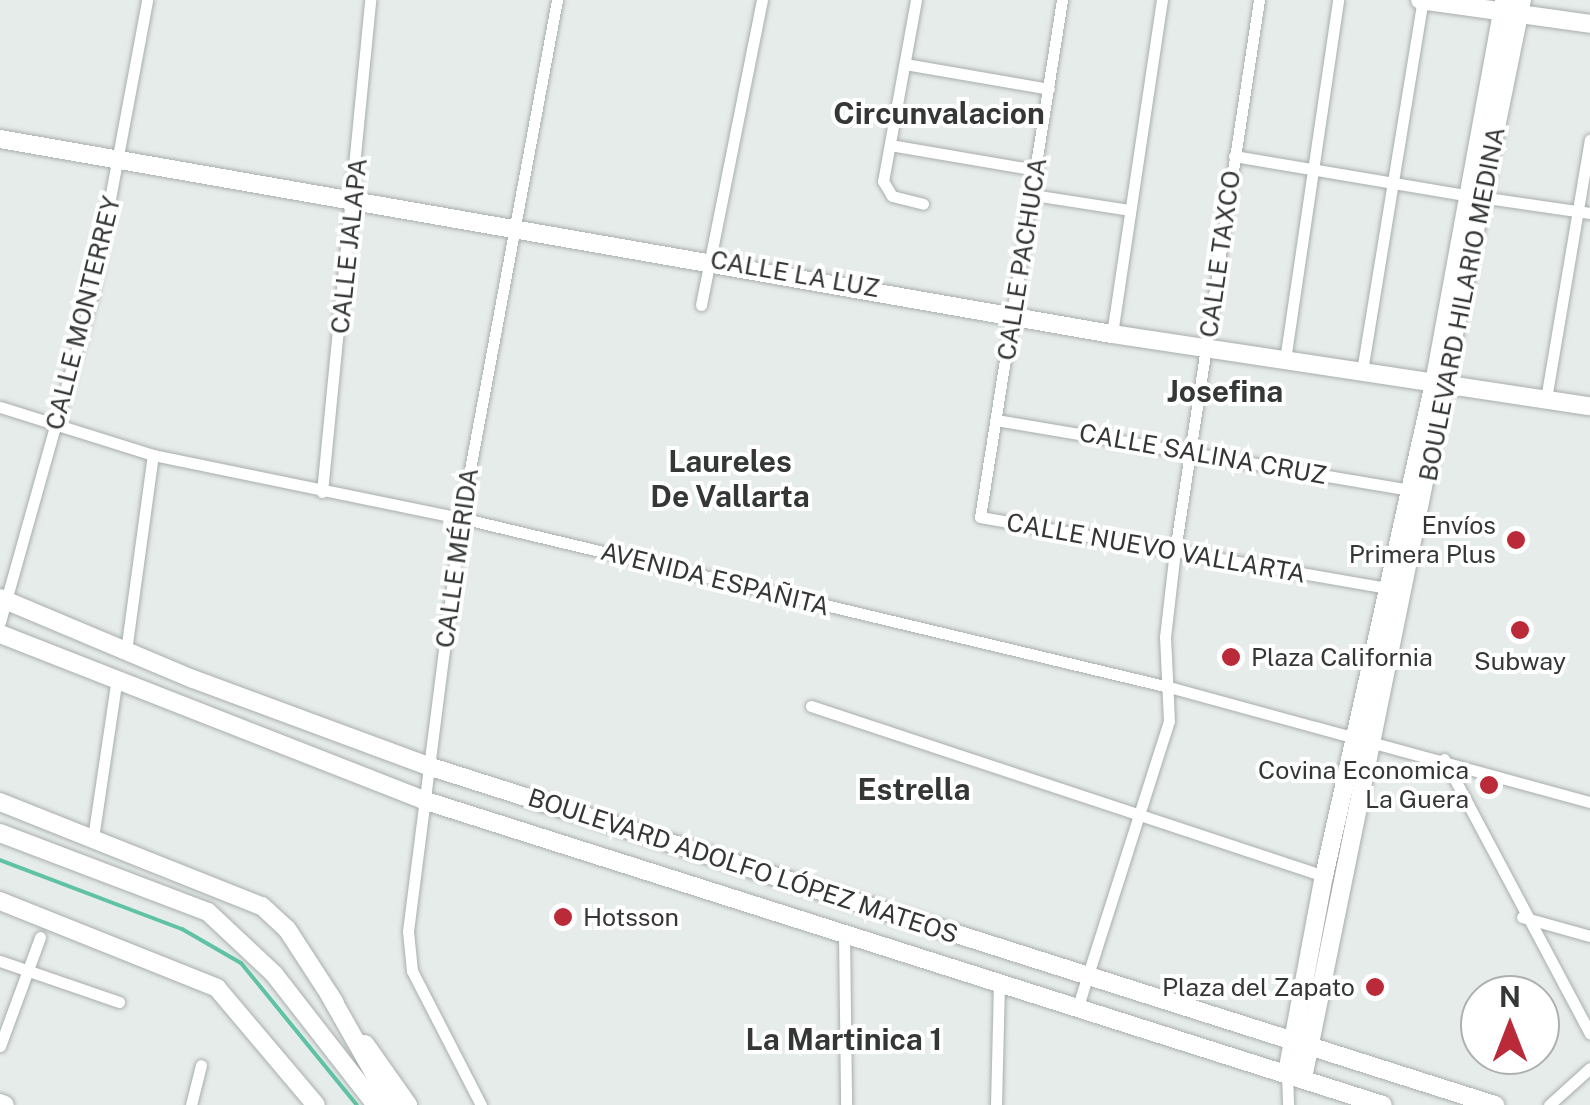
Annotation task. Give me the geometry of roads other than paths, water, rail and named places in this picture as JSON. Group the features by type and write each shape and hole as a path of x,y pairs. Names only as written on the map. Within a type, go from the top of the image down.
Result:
{"main road":[{"path":"1422,0 1512,7 1590,24"},
{"name":"BOULEVARD HILARIO MEDINA","path":"1293,1080 1440,384 1512,7"},
{"name":"CALLE LA LUZ","path":"0,139 512,231 709,258 1112,334 1590,406"},
{"name":"BOULEVARD HILARIO MEDINA","path":"1301,1042 1324,876 1367,737 1410,490 1440,384"},
{"name":"BOULEVARD ADOLFO LÓPEZ MATEOS","path":"4,600 126,652 428,766 1495,1105"},
{"name":"BOULEVARD ADOLFO LÓPEZ MATEOS","path":"0,634 116,684 423,800 1078,1006 1293,1080 1383,1105"},
{"path":"0,802 262,906 287,929 408,1105"},
{"path":"545,840 556,806"},
{"path":"0,833 208,912 274,974 376,1105"},
{"path":"0,901 204,980 233,1002 316,1105"},
{"path":"329,994 392,1105"},
{"path":"284,1070 304,1105"}],"street":[{"name":"CALLE MONTERREY","path":"0,622 56,424 120,159 147,0"},
{"name":"CALLE JALAPA","path":"322,492 354,204 370,0"},
{"name":"CALLE MÉRIDA","path":"481,1105 412,972 408,931 462,518 557,0"},
{"path":"701,305 762,0"},
{"path":"916,0 884,188 923,204"},
{"name":"CALLE PACHUCA","path":"980,517 1062,0"},
{"path":"1112,334 1162,0"},
{"name":"CALLE TAXCO","path":"1078,1006 1135,816 1169,722 1165,637 1175,551 1259,0"},
{"path":"1285,360 1338,0"},
{"path":"1362,371 1422,0"},
{"path":"904,64 1048,89"},
{"path":"1546,399 1584,212 1590,140"},
{"path":"890,145 1036,170"},
{"path":"1234,156 1584,212"},
{"path":"1033,195 1130,210"},
{"name":"AVENIDA ESPAÑITA","path":"0,406 153,454 462,518 1169,687 1367,737 1590,802"},
{"name":"CALLE SALINA CRUZ","path":"996,420 1410,490"},
{"path":"126,652 153,454"},
{"name":"CALLE NUEVO VALLARTA","path":"980,517 1391,589"},
{"path":"93,838 116,684"},
{"path":"811,706 1324,876"},
{"path":"1444,759 1522,917 1590,1034"},
{"path":"1522,917 1590,936"},
{"path":"844,932 846,1105"},
{"path":"0,1046 40,937"},
{"path":"0,960 119,1002"},
{"path":"996,1105 999,982"},
{"path":"191,1105 200,1065"},
{"path":"1549,1105 1590,1068"},
{"path":"1288,1105 1293,1080"}],"waterway":[{"path":"0,860 182,929 241,963 357,1105"}],"place":[{"name":"Envíos Primera Plus","path":"1516,540"},
{"name":"Subway","path":"1520,630"},
{"name":"Plaza California","path":"1231,657"},
{"name":"Covina Economica La Guera","path":"1489,785"},
{"name":"Hotsson","path":"563,917"},
{"name":"Plaza del Zapato","path":"1375,987"}],"district":[{"name":"Circunvalacion","path":"939,113"},
{"name":"Josefina","path":"1225,391"},
{"name":"Laureles De Vallarta","path":"730,478"},
{"name":"Estrella","path":"914,789"},
{"name":"La Martinica 1","path":"844,1039"}]}
